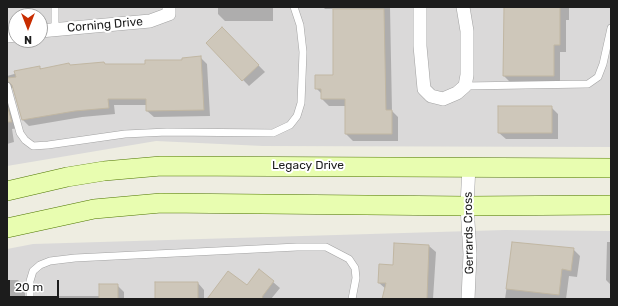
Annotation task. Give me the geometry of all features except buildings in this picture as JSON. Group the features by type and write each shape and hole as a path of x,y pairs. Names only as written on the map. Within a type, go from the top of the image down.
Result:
{"main road":[{"name":"Legacy Drive","path":"7,191 67,177 104,171 161,166 469,166 611,168"},
{"path":"7,228 94,209 161,203 467,206 611,205"}],"street":[{"path":"420,7 420,46 424,89 431,96 443,99 457,93 465,86 467,75 467,32 463,7"},
{"name":"Corning Drive","path":"48,30 150,21 161,18 169,10"},
{"name":"Gerrards Cross","path":"468,299 470,254 467,206 469,166"}],"lane":[{"path":"55,7 55,30"},
{"path":"7,86 20,133 25,140 34,146 125,134 167,132 273,133 290,125 297,116 301,103 303,52 300,25 294,7"},
{"path":"465,86 588,84 598,77 603,64 611,28"},
{"path":"30,299 30,281 33,271 50,261 75,258 297,246 326,247 349,259 355,268 356,278 352,299"}],"shaded area":[{"path":"7,7 611,7 611,147 263,146 156,141 7,166"},
{"path":"505,230 611,231 611,299 7,299 7,249 33,244"}]}
